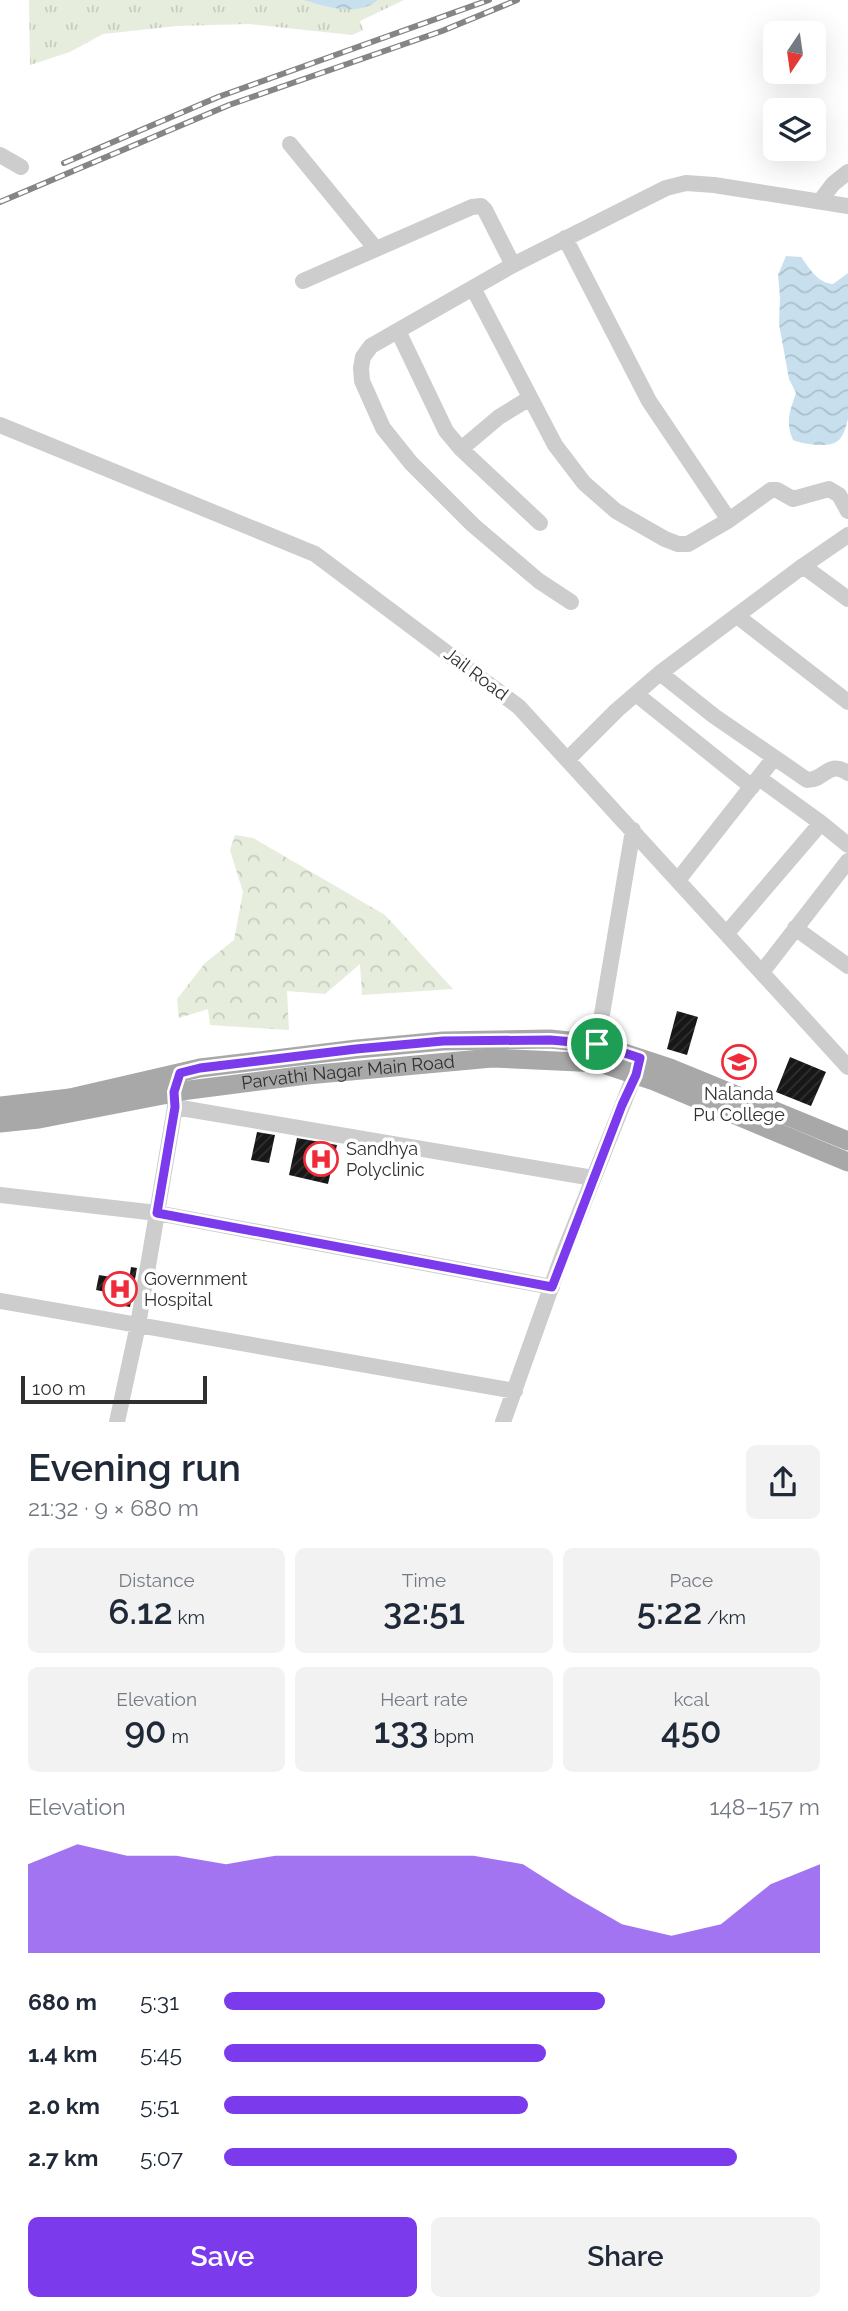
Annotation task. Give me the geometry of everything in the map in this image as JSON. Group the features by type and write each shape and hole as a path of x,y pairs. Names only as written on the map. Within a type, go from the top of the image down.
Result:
{"main road":[{"name":"Parvathi Nagar Main Road","path":"0,1124 39,1119 176,1091 200,1068 443,1041 550,1040 597,1044 638,1067 848,1162"},
{"name":"Parvathi Nagar Main Road","path":"0,1106 176,1091 307,1075 492,1058 670,1068 848,1141"}],"street":[{"path":"290,144 376,249"},
{"path":"0,155 21,167"},
{"path":"820,201 833,184 848,172"},
{"path":"571,603 473,525 411,463 383,428 362,381 363,357 371,346 513,265 666,188 686,183 848,206"},
{"path":"303,281 471,207 481,206 513,265"},
{"path":"565,238 649,401 729,520"},
{"path":"473,288 555,445 584,483 616,511 678,544 688,544 729,520 771,490 777,490 793,499 829,489 839,495 848,511"},
{"path":"398,331 446,431 461,449 540,523"},
{"path":"461,449 499,417 530,398"},
{"name":"Jail Road","path":"0,425 315,554 519,707 848,1068"},
{"path":"568,760 660,673 848,535"},
{"path":"803,566 848,599"},
{"path":"737,616 848,702"},
{"path":"660,673 714,716 807,780 813,780 831,768 838,767 848,773"},
{"path":"636,694 755,782 821,823 848,845"},
{"path":"678,880 774,758"},
{"path":"727,933 821,823"},
{"path":"597,1044 633,830"},
{"path":"762,971 848,861"},
{"path":"795,928 848,966"},
{"path":"503,1422 593,1178 638,1067"},
{"path":"117,1422 138,1325 176,1091 593,1178"},
{"path":"0,1195 157,1213 552,1287"},
{"path":"0,1301 514,1391"}],"green space":[{"path":"29,0 404,0 360,21 363,30 352,35 249,24 177,26 103,34 70,52 30,65"},
{"path":"235,835 253,838 385,915 453,989 362,995 360,964 325,994 287,991 289,1030 210,1025 208,1009 179,1018 177,999 205,963 234,940 243,892 230,850"}],"water":[{"path":"304,0 378,0 361,8 342,9"},
{"path":"786,256 801,257 815,275 828,283 833,284 848,273 848,419 841,438 835,443 816,445 797,442 793,440 789,428 789,417 796,393 789,379 779,324 778,275"}],"building":[{"path":"677,1011 698,1017 687,1055 667,1049"},
{"path":"790,1057 826,1072 811,1106 776,1092"},
{"path":"257,1132 275,1135 269,1163 251,1160"},
{"path":"297,1138 337,1145 328,1184 289,1175"},
{"path":"131,1267 137,1268 130,1307 119,1305 121,1295 96,1290 99,1275 129,1280"}],"railway":[{"path":"64,163 218,97 489,0"},
{"path":"0,202 229,105 442,31 517,0"}],"place":[{"name":"Nalanda Pu College","path":"739,1062"},
{"name":"Sandhya Polyclinic","path":"321,1159"},
{"name":"Government Hospital","path":"120,1289"}],"route":[{"path":"550,1040 597,1044 640,1058 636,1075 552,1287 157,1213 175,1107 174,1092 180,1073 200,1068 356,1049 443,1041 550,1040"}]}
